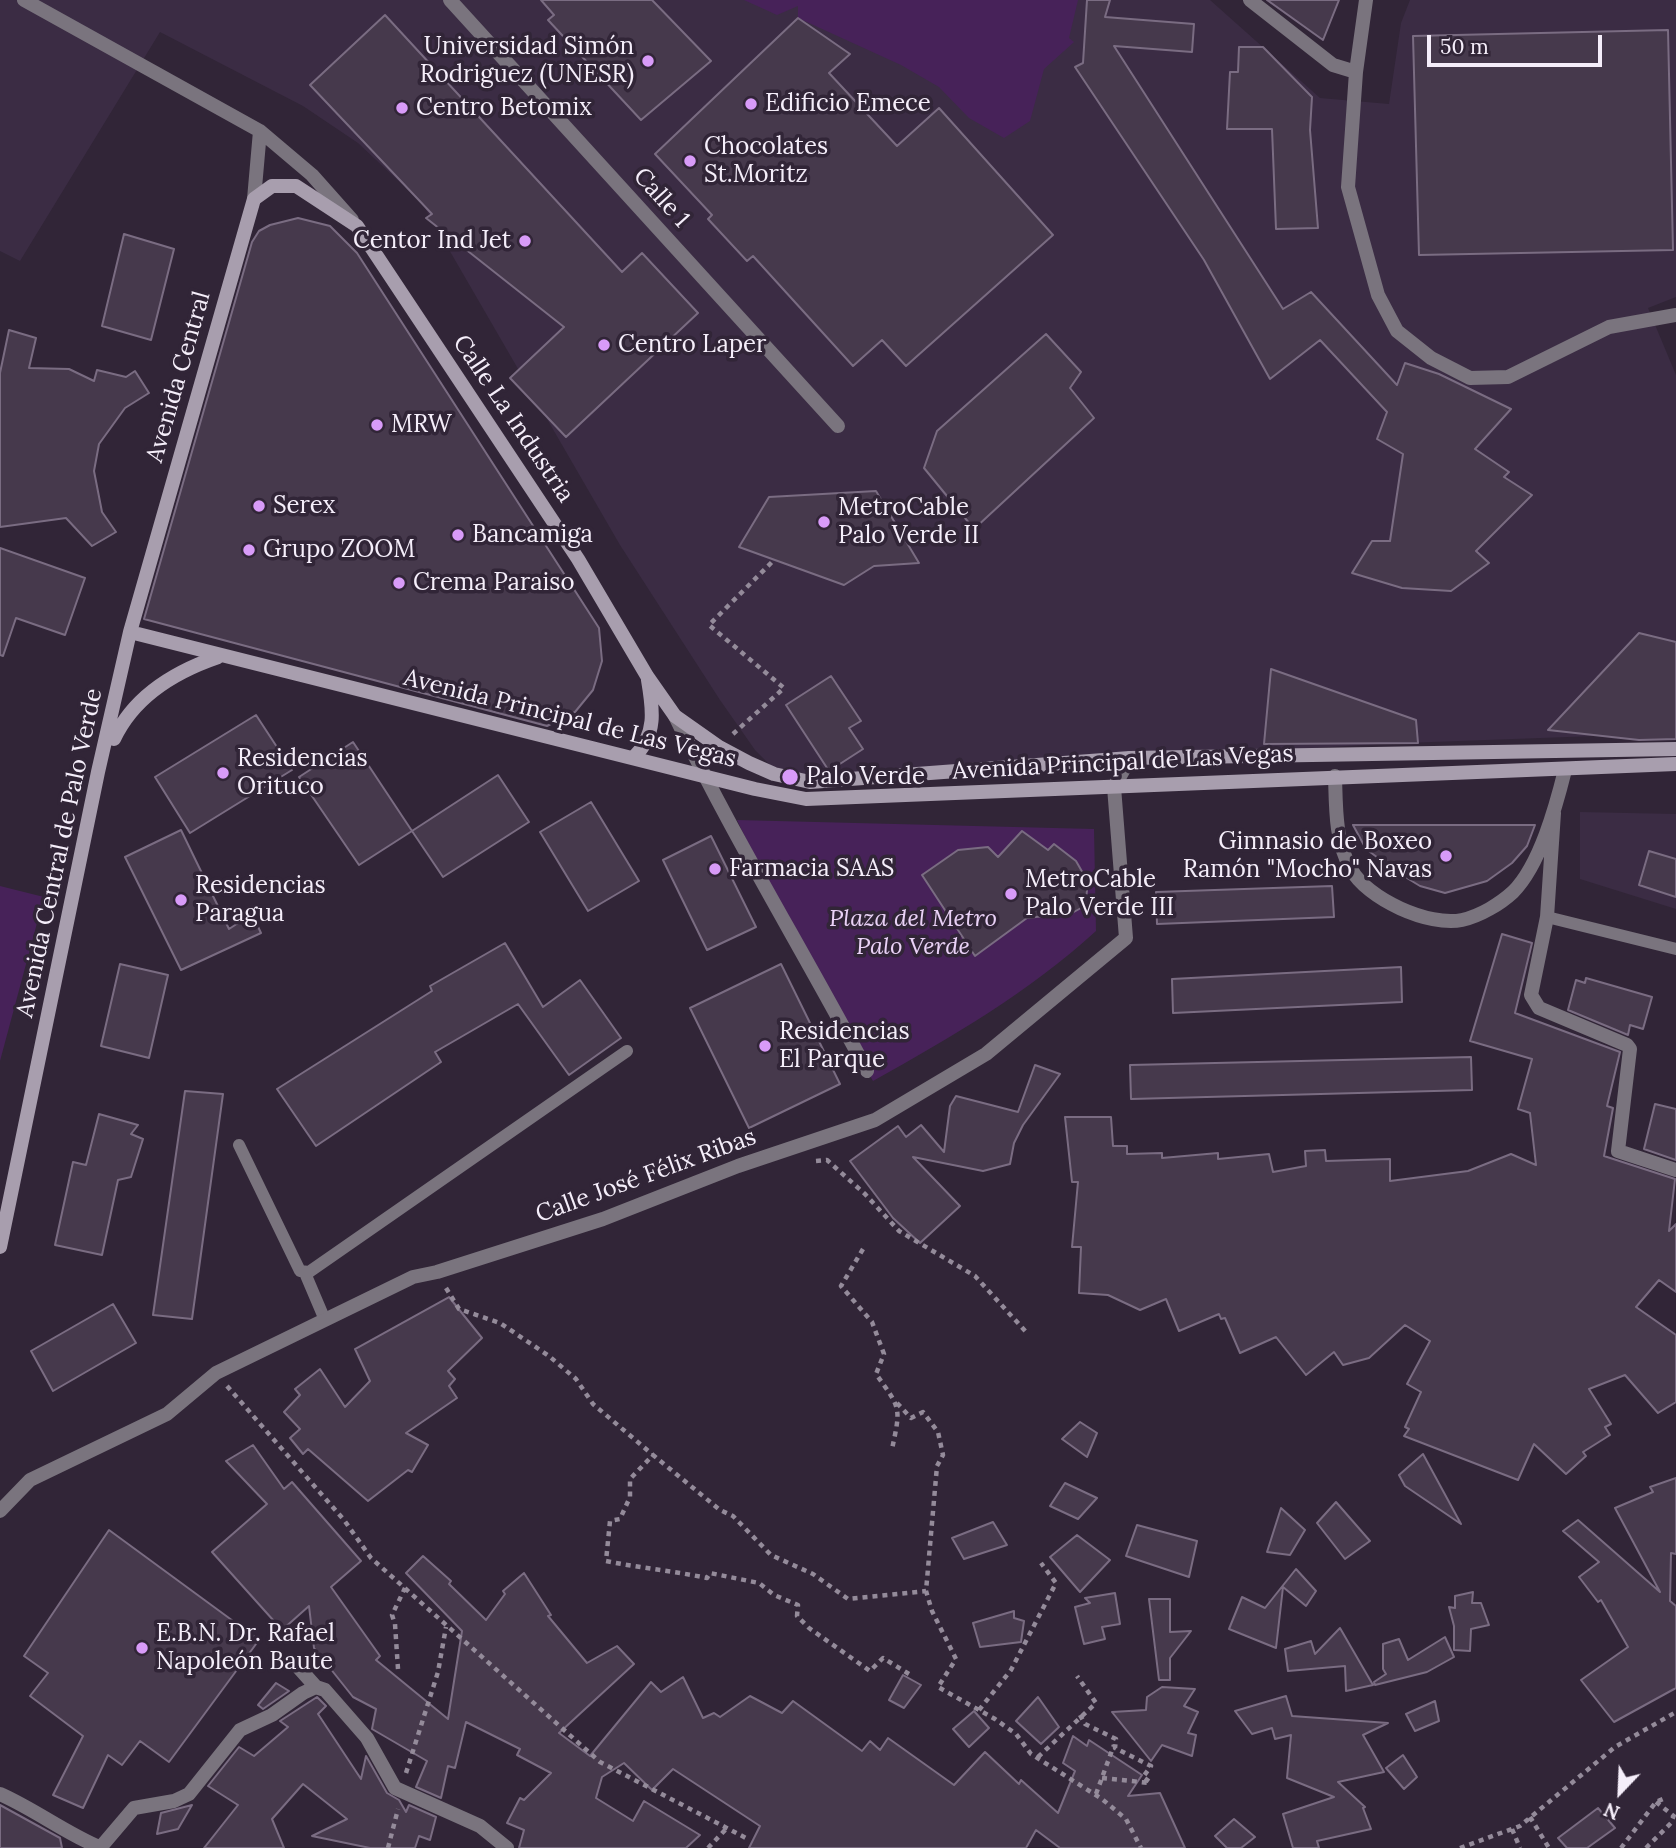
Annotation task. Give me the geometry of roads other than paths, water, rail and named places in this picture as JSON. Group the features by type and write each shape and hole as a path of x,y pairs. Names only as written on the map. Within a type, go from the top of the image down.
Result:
{"street":[{"name":"Calle La Industria","path":"24,0 260,131 312,175 357,226 579,558 647,676 675,716 703,774 805,953 867,1070"},
{"name":"Calle 1","path":"450,0 838,426"},
{"path":"1250,0 1333,65 1356,72"},
{"path":"1366,0 1366,16 1356,72 1348,187 1378,295 1397,331 1432,358 1470,378 1508,377 1609,327 1676,315"},
{"path":"1366,16 1378,0"},
{"name":"Avenida Central","path":"130,632 254,199 260,131"},
{"name":"Calle La Industria","path":"254,199 272,186 296,186 357,226"},
{"name":"Avenida Principal de Las Vegas","path":"130,632 219,657 634,757 755,789 806,799 1676,764"},
{"name":"Avenida Central de Palo Verde","path":"0,1247 98,772 130,632"},
{"path":"98,772 122,721 147,695 170,678 219,657"},
{"name":"Calle La Industria","path":"634,757 646,746 653,720 647,676"},
{"name":"Avenida Principal de Las Vegas","path":"675,716 719,747 774,774 810,782 1130,758 1676,749"},
{"path":"1114,787 1130,758"},
{"path":"1565,770 1554,813 1546,917 1531,995 1539,1009 1627,1045 1630,1049 1618,1150 1676,1171"},
{"path":"1335,776 1340,844 1352,871 1378,899 1415,915 1460,921 1494,906 1514,890 1554,813"},
{"name":"Calle José Félix Ribas","path":"0,1511 30,1480 167,1414 216,1373 413,1277 437,1272 603,1219 738,1166 875,1121 986,1054 1126,938 1114,787"},
{"path":"299,1668 316,1687 325,1690 366,1738 395,1788 480,1826 507,1848"},
{"path":"0,1794 48,1817 73,1836 100,1848 134,1808 174,1801 189,1794 240,1730 272,1715 316,1687"}],"lane":[{"path":"1546,917 1676,949"},
{"path":"305,1273 627,1051"},
{"path":"239,1146 300,1271 305,1273 325,1320"}],"place":[{"name":"Universidad Simón Rodriguez (UNESR)","path":"648,61"},
{"name":"Edificio Emece","path":"751,104"},
{"name":"Centro Betomix","path":"402,108"},
{"name":"Chocolates St.Moritz","path":"690,161"},
{"name":"Centor Ind Jet","path":"525,241"},
{"name":"Centro Laper","path":"604,345"},
{"name":"MRW","path":"377,425"},
{"name":"Serex","path":"259,506"},
{"name":"MetroCable Palo Verde II","path":"824,522"},
{"name":"Bancamiga","path":"458,535"},
{"name":"Grupo ZOOM","path":"249,550"},
{"name":"Crema Paraiso","path":"399,583"},
{"name":"Residencias Orituco","path":"223,773"},
{"name":"Palo Verde","path":"790,777"},
{"name":"Gimnasio de Boxeo Ramón \"Mocho\" Navas","path":"1446,856"},
{"name":"Farmacia SAAS","path":"715,869"},
{"name":"MetroCable Palo Verde III","path":"1011,894"},
{"name":"Residencias Paragua","path":"181,900"},
{"name":"Residencias El Parque","path":"765,1046"},
{"name":"E.B.N. Dr. Rafael Napoleón Baute","path":"142,1648"}],"park label":[{"name":"Plaza del Metro Palo Verde","path":"913,933"}]}
